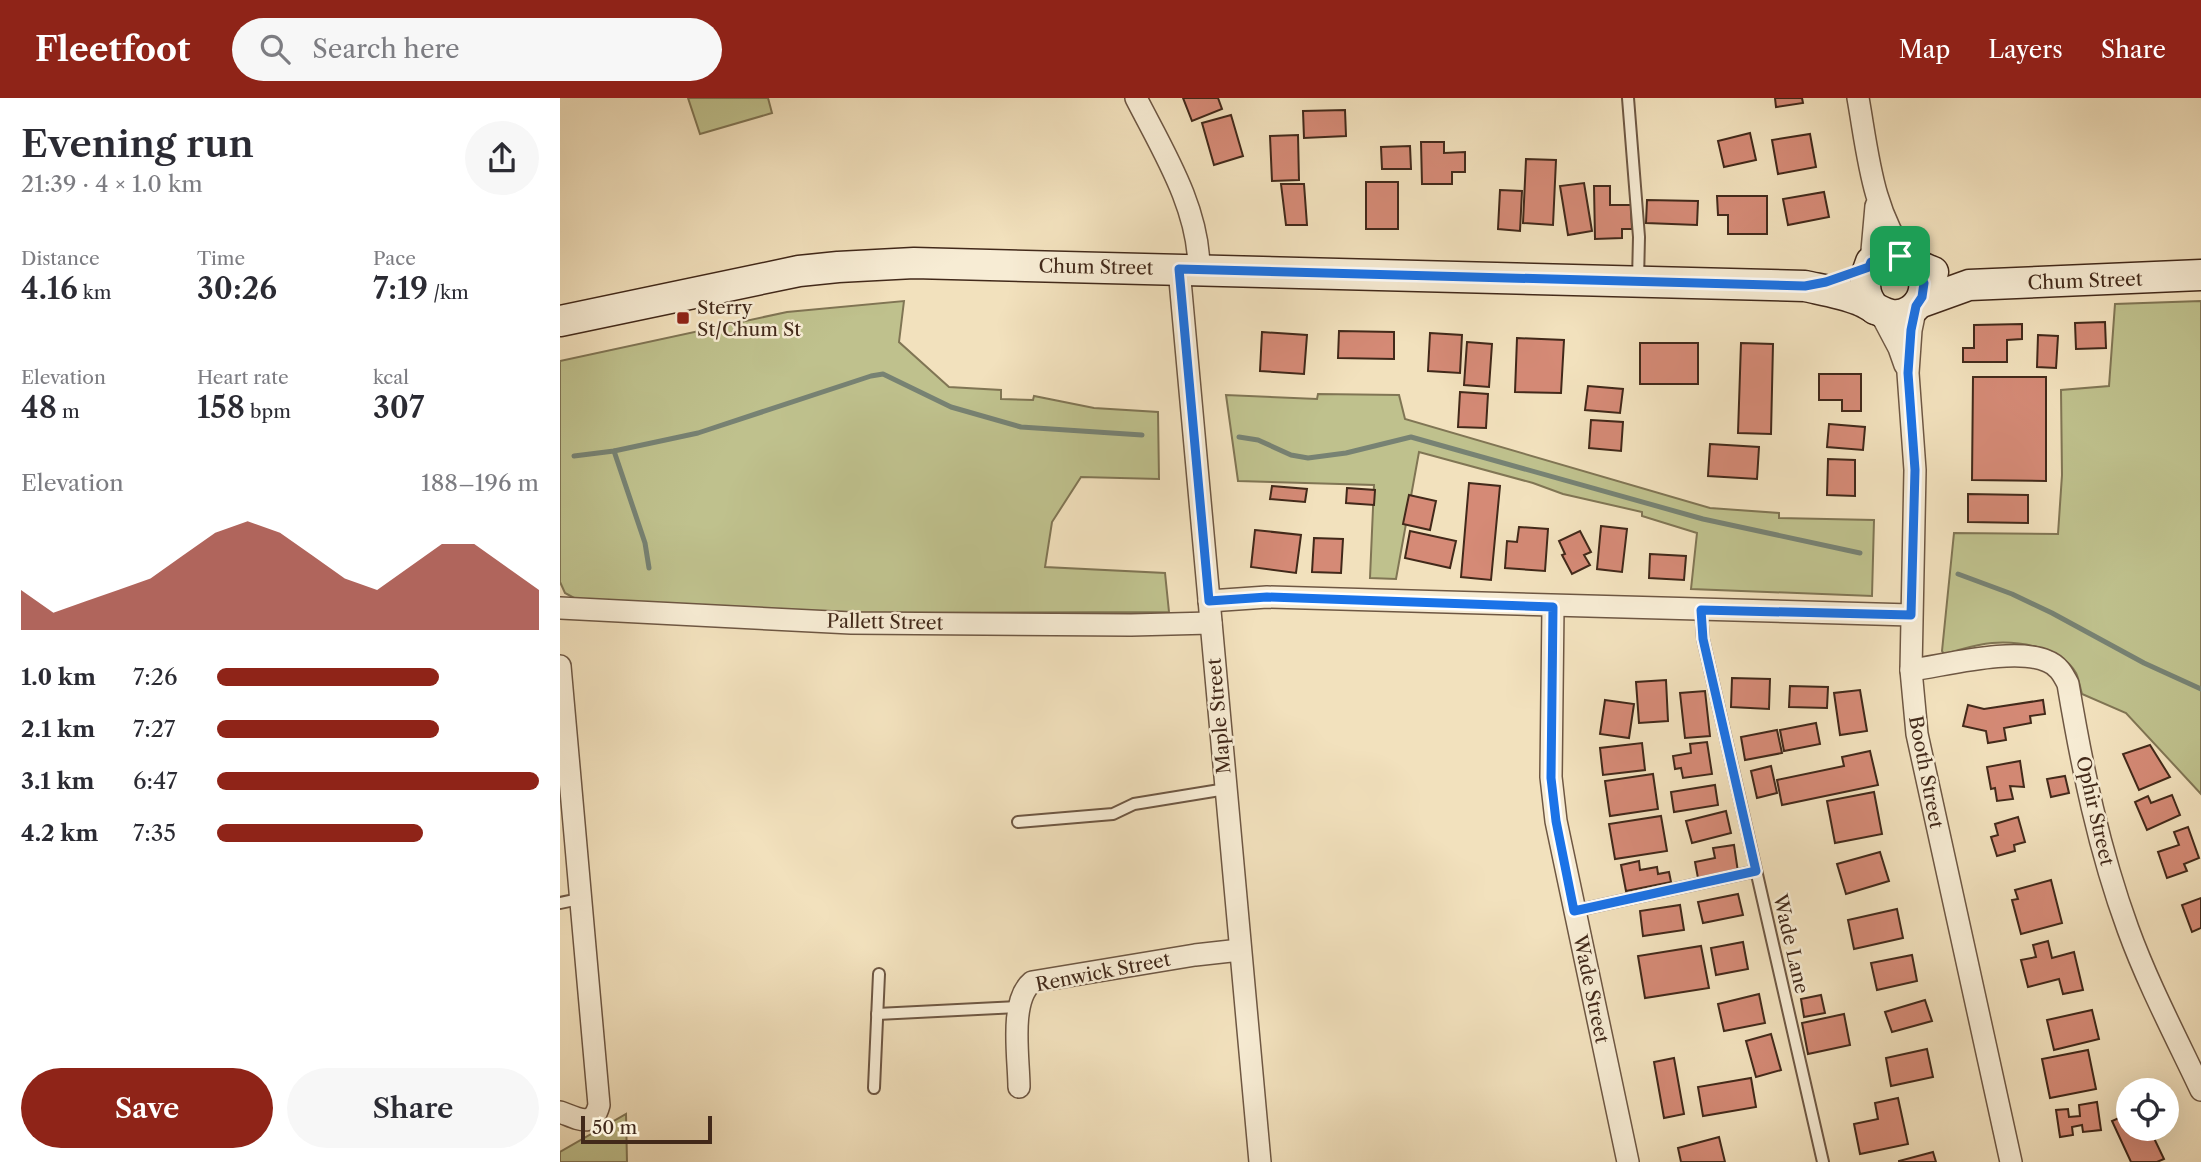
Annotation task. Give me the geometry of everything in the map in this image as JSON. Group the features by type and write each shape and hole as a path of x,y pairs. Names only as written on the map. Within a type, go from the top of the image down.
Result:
{"street":[{"name":"Maple Street","path":"1136,98 1167,158 1190,215 1199,251 1189,269 1210,612 1259,1162"},
{"path":"1858,98 1877,201 1886,224 1924,283 1922,297 1917,305 1906,314 1898,316 1877,310 1865,294 1864,285 1870,265 1877,201"},
{"path":"1870,265 1891,256 1911,261"},
{"name":"Chum Street","path":"1911,261 1925,270 1969,285"},
{"name":"Chum Street","path":"560,321 754,280 838,267 927,263 1805,286 1844,295 1877,310"},
{"name":"Chum Street","path":"1805,286 1826,282 1870,265"},
{"name":"Chum Street","path":"1917,305 1969,285 2201,275"},
{"name":"Booth Street","path":"1917,305 1911,330 1908,373 1915,470 1911,670 1917,734 2011,1162"},
{"name":"Booth Street","path":"1877,310 1899,348 1908,373"},
{"name":"Pallett Street","path":"560,608 851,623 1131,625 1210,612 1267,597 1911,615"},
{"name":"Wade Street","path":"1553,607 1551,778 1556,821 1628,1162"},
{"name":"Ophir Street","path":"1911,670 2011,655 2049,661 2062,671 2068,684 2091,803 2117,897 2148,976 2201,1090"},
{"path":"560,666 569,901 599,1105 595,1116 584,1120 560,1112"},
{"name":"Renwick Street","path":"1019,1087 1018,1007 1024,988 1032,982 1195,954 1240,950"}],"lane":[{"path":"1628,98 1639,237 1638,282"},
{"name":"Wade Lane","path":"1701,610 1703,639 1823,1162"},
{"path":"1018,822 1113,814 1134,804 1226,789"},
{"path":"1574,911 1756,871"},
{"path":"874,1088 879,974"},
{"path":"877,1014 1018,1007"}],"green space":[{"path":"688,98 768,98 772,113 700,134"},
{"path":"904,301 899,342 949,387 1001,390 1001,399 1033,400 1034,396 1094,408 1158,412 1159,479 1081,477 1052,522 1045,567 1165,573 1169,612 843,613 576,599 565,593 560,582 560,361 787,312"},
{"path":"2201,301 2201,794 2126,713 2082,694 2076,673 2060,657 2039,648 2015,643 1986,644 1944,654 1942,651 1954,533 2058,534 2062,475 2061,390 2109,386 2115,304"},
{"path":"1318,394 1399,395 1405,419 1710,508 1779,513 1779,518 1874,520 1872,596 1691,589 1697,533 1642,516 1642,512 1563,494 1533,483 1419,452 1396,579 1370,578 1374,485 1238,481 1226,395 1317,399"},
{"path":"626,1114 627,1162 560,1162 560,1152"}],"building":[{"path":"1183,98 1218,98 1222,109 1192,121"},
{"path":"1775,98 1802,98 1803,103 1776,107"},
{"path":"1345,110 1346,136 1304,138 1303,111"},
{"path":"1231,115 1243,156 1214,165 1202,123"},
{"path":"1750,133 1756,160 1724,167 1718,141"},
{"path":"1810,134 1816,167 1778,174 1772,140"},
{"path":"1298,135 1299,180 1272,181 1270,136"},
{"path":"1421,142 1444,142 1444,153 1465,152 1465,172 1452,172 1452,184 1422,184"},
{"path":"1410,146 1411,169 1382,169 1381,147"},
{"path":"1526,159 1556,160 1553,225 1523,223"},
{"path":"1366,182 1398,182 1398,229 1366,229"},
{"path":"1584,183 1592,231 1568,235 1560,186"},
{"path":"1281,184 1304,184 1307,225 1286,225"},
{"path":"1594,186 1610,186 1610,205 1631,205 1632,229 1622,229 1622,238 1595,239"},
{"path":"1500,190 1522,191 1520,231 1498,229"},
{"path":"1824,192 1829,217 1788,225 1783,199"},
{"path":"1717,196 1767,196 1767,234 1728,234 1728,215 1718,215"},
{"path":"1647,200 1698,201 1697,225 1646,223"},
{"path":"2105,322 2106,348 2076,349 2075,323"},
{"path":"2022,324 2022,339 2007,340 2007,362 1963,362 1963,348 1974,348 1974,325"},
{"path":"1339,331 1394,332 1394,359 1338,358"},
{"path":"1262,332 1307,335 1304,374 1260,371"},
{"path":"1430,333 1462,335 1460,373 1428,371"},
{"path":"2038,335 2058,336 2056,368 2037,367"},
{"path":"1517,338 1564,340 1561,393 1515,392"},
{"path":"1467,342 1492,344 1489,387 1464,385"},
{"path":"1640,343 1698,343 1698,384 1640,384"},
{"path":"1741,343 1773,344 1771,434 1738,433"},
{"path":"1819,374 1861,374 1861,411 1842,411 1842,400 1819,400"},
{"path":"1973,377 2046,377 2046,481 1972,480"},
{"path":"1588,386 1623,389 1620,413 1585,410"},
{"path":"1460,392 1488,394 1486,428 1458,427"},
{"path":"1591,420 1623,422 1621,451 1589,448"},
{"path":"1829,424 1865,427 1863,450 1827,447"},
{"path":"1710,444 1759,447 1757,479 1708,476"},
{"path":"1828,459 1855,460 1855,496 1827,495"},
{"path":"1469,483 1500,486 1491,580 1461,577"},
{"path":"1272,486 1307,489 1305,502 1270,499"},
{"path":"1347,488 1375,490 1374,505 1346,503"},
{"path":"1968,494 2028,495 2028,523 1968,522"},
{"path":"1409,495 1436,501 1430,530 1403,524"},
{"path":"1601,526 1627,529 1622,572 1597,569"},
{"path":"1519,527 1548,529 1545,571 1505,568 1507,541 1517,542"},
{"path":"1255,530 1301,535 1296,573 1251,567"},
{"path":"1410,531 1456,541 1450,568 1405,558"},
{"path":"1580,531 1591,552 1584,555 1590,565 1572,574 1562,555 1565,554 1559,541"},
{"path":"1314,538 1343,539 1341,573 1312,572"},
{"path":"1650,554 1686,556 1684,580 1649,578"},
{"path":"1732,678 1770,679 1769,709 1731,707"},
{"path":"1666,680 1668,721 1639,723 1636,682"},
{"path":"1790,686 1828,687 1827,708 1789,707"},
{"path":"1860,690 1867,731 1840,735 1834,693"},
{"path":"1705,691 1710,736 1685,738 1680,693"},
{"path":"1605,700 1634,704 1629,738 1600,734"},
{"path":"2043,700 2045,714 2030,716 2031,723 2004,728 2006,740 1988,743 1986,731 1963,726 1968,705 1984,709"},
{"path":"1816,723 1820,744 1784,751 1780,730"},
{"path":"1777,730 1782,753 1745,760 1741,737"},
{"path":"1707,742 1712,774 1683,778 1681,768 1675,769 1673,756 1691,753 1690,744"},
{"path":"1642,743 1645,770 1603,775 1600,748"},
{"path":"2150,745 2170,777 2139,790 2123,754"},
{"path":"1870,751 1878,785 1782,805 1777,780 1844,766 1842,757"},
{"path":"2020,761 2024,787 2010,786 2013,799 1997,801 1995,788 1991,789 1987,767"},
{"path":"1771,766 1777,793 1757,798 1751,771"},
{"path":"1653,774 1658,809 1610,816 1605,781"},
{"path":"2065,776 2069,793 2051,797 2047,779"},
{"path":"1715,785 1718,805 1674,812 1671,792"},
{"path":"1874,792 1882,834 1835,843 1827,801"},
{"path":"2172,795 2180,815 2147,830 2135,802 2148,796 2151,803"},
{"path":"1726,811 1731,833 1692,843 1686,821"},
{"path":"1661,816 1667,851 1615,859 1609,824"},
{"path":"2018,817 2025,842 2014,845 2015,851 1997,856 1991,837 1998,835 1995,824"},
{"path":"2188,827 2199,858 2184,864 2187,871 2167,878 2158,852 2179,845 2174,832"},
{"path":"1734,845 1738,872 1698,878 1695,862 1715,858 1713,848"},
{"path":"1880,852 1889,881 1846,894 1837,864"},
{"path":"1639,861 1640,870 1657,867 1658,874 1669,872 1671,882 1626,891 1621,865"},
{"path":"2051,880 2062,923 2021,934 2012,900 2018,899 2015,890"},
{"path":"1738,894 1743,915 1703,923 1698,902"},
{"path":"2201,898 2201,928 2192,932 2182,905"},
{"path":"1680,905 1684,930 1643,936 1640,911"},
{"path":"1897,909 1903,938 1854,949 1848,920"},
{"path":"2048,941 2052,958 2074,952 2083,990 2063,994 2059,979 2028,987 2021,960 2036,957 2033,945"},
{"path":"1743,942 1748,969 1716,975 1711,948"},
{"path":"1701,946 1709,988 1645,998 1638,956"},
{"path":"1912,955 1917,981 1877,990 1871,963"},
{"path":"1759,994 1765,1023 1724,1031 1718,1004"},
{"path":"1821,995 1825,1013 1804,1017 1801,999"},
{"path":"1925,1000 1932,1021 1892,1032 1885,1012"},
{"path":"2092,1010 2099,1039 2054,1050 2047,1020"},
{"path":"1844,1014 1850,1045 1808,1054 1802,1023"},
{"path":"1771,1034 1781,1070 1756,1077 1746,1041"},
{"path":"1927,1049 1933,1077 1891,1086 1886,1058"},
{"path":"2088,1050 2096,1089 2050,1098 2042,1059"},
{"path":"1674,1058 1684,1114 1664,1118 1654,1062"},
{"path":"1751,1078 1756,1107 1703,1116 1698,1087"},
{"path":"1898,1098 1908,1144 1860,1154 1854,1124 1878,1119 1875,1103"},
{"path":"2097,1102 2101,1130 2083,1132 2082,1125 2072,1127 2073,1135 2060,1137 2056,1110 2068,1109 2069,1117 2080,1116 2079,1105"},
{"path":"1719,1137 1725,1162 1681,1162 1678,1148"},
{"path":"2121,1141 2155,1141 2164,1159 2157,1162 2131,1162"},
{"path":"1933,1152 1936,1162 1899,1162 1899,1161"}],"waterway":[{"path":"574,456 614,451 698,433 883,374 951,407 1021,427 1142,435"},
{"path":"1239,437 1258,440 1291,455 1308,458 1346,453 1411,437 1703,519 1860,553"},
{"path":"614,451 645,543 649,568"},
{"path":"1958,574 2012,594 2144,663 2201,689"}],"place":[{"name":"Sterry St/Chum St","path":"683,318"}],"route":[{"path":"1900,256 1915,263 1923,275 1924,283 1911,330 1908,373 1915,470 1911,615 1701,610 1703,639 1756,871 1574,911 1556,821 1551,778 1553,607 1267,597 1209,601 1179,269 1805,286 1826,282 1869,267 1871,262 1881,257 1900,256"}]}
